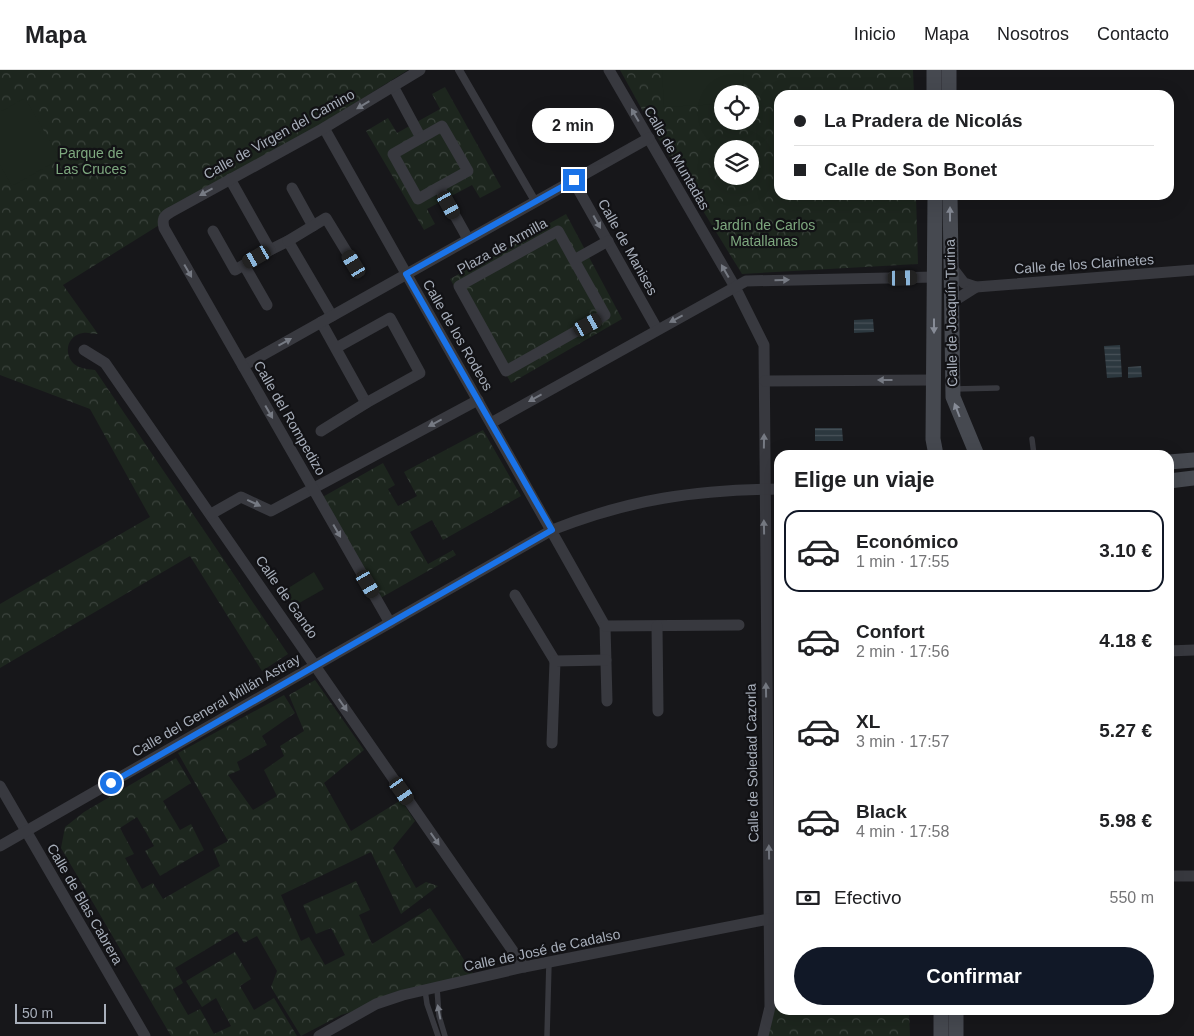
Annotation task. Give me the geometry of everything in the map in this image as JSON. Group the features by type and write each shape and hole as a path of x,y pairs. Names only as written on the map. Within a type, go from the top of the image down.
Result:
{"main road":[{"path":"934,70 934,90"},
{"path":"949,70 949,90"},
{"name":"Calle de Joaquín Turina","path":"934,200 935,450"},
{"name":"Calle de Joaquín Turina","path":"950,200 952,389 956,408 975,450"},
{"path":"1174,462 1194,460"},
{"path":"1174,480 1194,478"},
{"path":"941,1015 941,1036"},
{"path":"956,1015 956,1036"}],"street":[{"name":"Calle de Virgen del Camino","path":"164,228 162,222 165,215 324,128 420,70"},
{"path":"459,70 536,202"},
{"name":"Calle de Muntadas","path":"609,70 735,287 764,344 764,490"},
{"path":"393,86 421,138"},
{"path":"442,126 468,171 439,188 418,199 393,154 442,126"},
{"name":"Calle de los Rodeos","path":"324,128 552,530"},
{"path":"243,366 648,138"},
{"path":"230,179 270,250"},
{"name":"Calle de Manises","path":"574,180 657,329"},
{"path":"292,188 314,226"},
{"path":"439,188 468,239"},
{"path":"213,231 235,270 326,218 354,264"},
{"name":"Calle del Rompedizo","path":"164,228 390,623"},
{"name":"Plaza de Armilla","path":"558,231 574,260 605,315 506,371 459,286 558,231"},
{"path":"288,240 332,316"},
{"path":"574,260 608,242"},
{"path":"244,265 267,305"},
{"path":"950,265 964,283 976,287"},
{"name":"Calle de los Clarinetes","path":"976,287 1194,270"},
{"path":"491,422 746,281 935,277"},
{"path":"951,310 958,299 976,287"},
{"path":"321,430 420,373 390,318 336,348"},
{"path":"321,322 366,403"},
{"name":"Calle de Gando","path":"84,350 105,363 524,967"},
{"path":"765,381 934,380"},
{"path":"211,514 241,497 271,511 478,400"},
{"name":"Calle del General Millán Astray","path":"0,846 552,530 580,519 646,500 693,494 774,489"},
{"name":"Calle de Soledad Cazorla","path":"763,1036 770,1007 774,918 764,490"},
{"path":"552,530 605,626 607,701"},
{"path":"515,596 555,661 552,744"},
{"path":"605,626 739,626"},
{"path":"656,626 658,711"},
{"path":"1174,651 1194,650"},
{"path":"555,661 606,660"},
{"name":"Calle de Blas Cabrera","path":"0,786 146,1036"},
{"path":"1174,876 1194,876"},
{"name":"Calle de José de Cadalso","path":"319,1036 382,1001 524,967 774,918"}],"lane":[{"path":"952,389 997,388"},
{"path":"1032,439 1033,450"},
{"path":"547,1036 549,962"},
{"path":"431,989 427,1004 438,1036"},
{"path":"431,989 445,1036"}],"green space":[{"name":"Parque de Las Cruces","path":"0,70 408,70 63,285 98,334 83,333 72,339 68,348 70,359 79,367 95,370 288,654 262,671 190,556 0,668 0,604 150,517 90,409 0,375"},
{"name":"Jardín de Carlos Matallanas","path":"620,70 913,70 914,90 774,90 774,200 916,200 918,264 742,274 655,133"},
{"path":"662,70 743,70 744,85 714,85 714,104 664,107"},
{"path":"445,87 501,187 480,198 472,185 427,209 435,224 424,230 366,131 388,118 397,133 440,109 432,94"},
{"path":"25,98 60,159 12,186 0,165 0,112"},
{"path":"566,214 622,319 511,383 450,279"},
{"path":"483,430 521,496 443,540 432,520 410,532 428,564 453,550 456,555 377,600 319,499 383,463 395,485 388,489 398,506 417,496 404,472"},
{"path":"314,572 324,589 294,606 285,590"},
{"path":"315,680 364,750 324,783 351,831 401,800 415,821 393,848 416,888 426,882 438,886 401,914 371,852 281,895 301,941 309,937 325,965 345,955 331,928 316,934 303,905 356,881 370,910 359,915 372,944 430,908 474,975 341,1015 301,1036 271,987 277,971 257,936 244,943 237,931 175,968 183,983 173,989 188,1015 200,1009 214,1034 231,1026 216,998 202,1007 186,981 235,952 251,979 240,986 254,1010 274,998 297,1036 171,1036 61,848 65,827 84,812 176,758 191,783 163,801 180,830 191,824 204,850 160,876 145,851 154,846 137,817 120,828 134,854 125,858 142,889 153,883 163,899 220,866 213,849 228,841 178,753 284,695 295,713 262,736 267,745 237,762 240,770 228,775 253,810 277,796 264,770 284,756 280,746 304,731 289,695"},
{"path":"774,918 774,1015 909,1015 910,1036 767,1036 770,919"}],"shaded area":[{"path":"873,319 874,332 854,333 854,320"},
{"path":"1120,345 1122,377 1107,378 1104,346"},
{"path":"1141,366 1142,377 1128,378 1128,367"},
{"path":"815,428 842,428 843,441 815,441"}],"route":[{"path":"111,783 552,530 406,274 574,180"}]}
